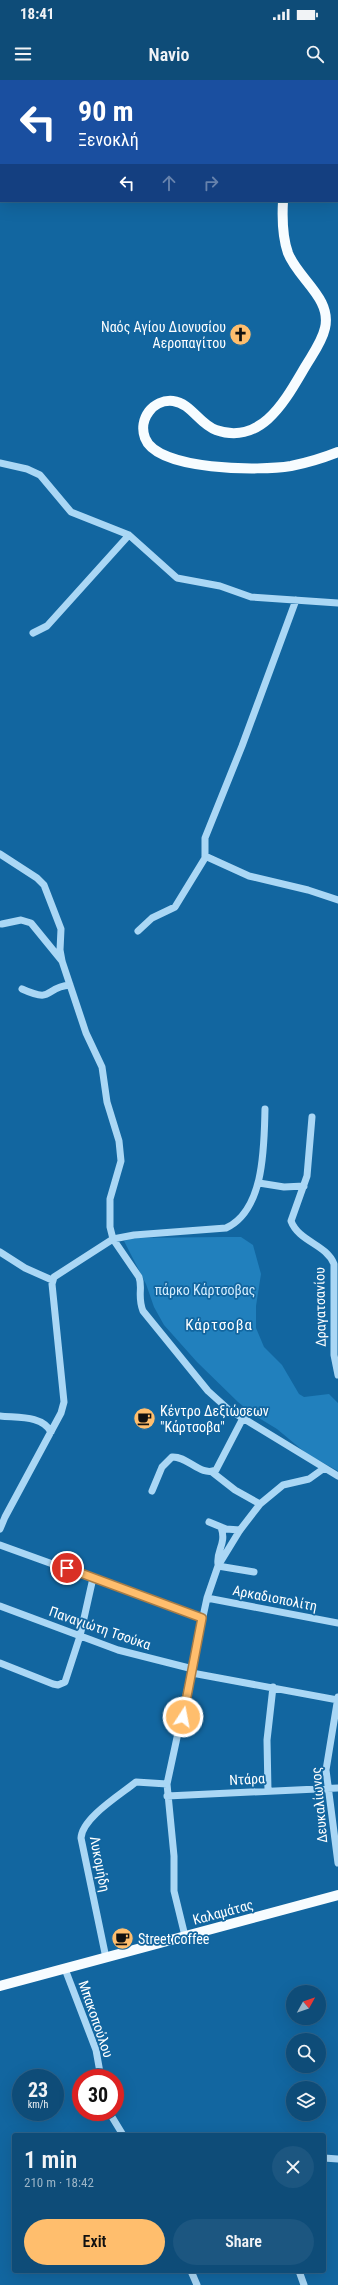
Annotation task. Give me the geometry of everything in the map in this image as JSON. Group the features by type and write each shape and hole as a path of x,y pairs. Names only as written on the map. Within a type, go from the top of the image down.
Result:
{"main road":[{"path":"283,202 283,228 288,253 298,272 323,305 326,316 325,329 319,343 288,396 263,424 235,434 211,428 180,403 165,402 157,404 148,412 144,422 144,434 152,448 162,454 188,462 227,468 249,470 290,466 338,452"},
{"name":"Καλαμάτας","path":"0,1986 338,1895"}],"street":[{"path":"0,463 35,472 46,480 62,503 71,512 129,536 177,578 220,586 250,597 338,603"},
{"path":"33,633 47,626 129,536"},
{"path":"138,931 152,918 175,907 205,856 205,838 242,746 296,600"},
{"path":"0,854 37,878 44,885 61,930 60,950 62,961 86,1033 102,1067 108,1107 119,1141 121,1161 110,1204 109,1220 114,1239 139,1277 141,1284 139,1298 148,1317 208,1392 228,1409 323,1469 338,1476"},
{"path":"205,856 249,876 308,890 338,900"},
{"path":"2,924 21,920 32,923 62,961"},
{"path":"22,989 42,996 49,994 57,987 70,985"},
{"path":"0,1527 61,1413 64,1402 52,1280 57,1274 114,1239 134,1235 226,1228 236,1222 248,1208 259,1183 265,1110"},
{"name":"Δραγατσανίου","path":"312,1117 310,1158 304,1186 294,1208 291,1221 297,1231 327,1252 334,1264 334,1355 338,1374"},
{"path":"259,1183 284,1187 304,1186"},
{"path":"0,1252 25,1268 52,1280"},
{"path":"0,1416 39,1420 48,1425 51,1432"},
{"path":"212,1472 220,1464 243,1418"},
{"path":"152,1491 162,1467 172,1457 181,1459 207,1472 212,1472 235,1490 260,1504"},
{"path":"185,1936 174,1891 174,1856 167,1784 207,1598 218,1566 240,1530 260,1504 283,1485 309,1479 323,1469"},
{"path":"208,1522 221,1527 240,1530"},
{"path":"218,1566 217,1560 224,1540 221,1527"},
{"path":"0,1545 202,1618"},
{"path":"218,1566 254,1572"},
{"path":"0,1663 53,1684 61,1684 67,1677 80,1636 93,1578"},
{"name":"Αρκαδιοπολίτη","path":"207,1598 338,1623"},
{"name":"Παναγιώτη Τσούκα","path":"0,1606 118,1650 192,1671 273,1688 338,1699"},
{"path":"268,1791 267,1740 273,1688"},
{"name":"Δευκαλίωνος","path":"338,1699 326,1770 338,1863"},
{"name":"Λυκομήδη","path":"106,1958 80,1838 82,1828 92,1817 136,1782 167,1784"},
{"name":"Ντάρα","path":"167,1796 338,1788"},
{"name":"Μπακοπούλου","path":"65,1969 96,2050 99,2069"},
{"path":"114,2121 122,2133"},
{"path":"326,2158 338,2159"},
{"path":"192,2273 196,2285"},
{"path":"300,2273 304,2285"}],"green space":[{"name":"πάρκο Κάρτσοβας","path":"241,1237 253,1245 261,1274 256,1306 256,1328 264,1347 282,1365 299,1394 304,1397 329,1394 338,1403 338,1471 307,1454 277,1429 254,1415 238,1402 197,1362 164,1325 154,1307 146,1284 124,1241 133,1238"}],"place":[{"name":"Ναός Αγίου Διονυσίου Αεροπαγίτου","path":"241,335"},
{"name":"Κέντρο Δεξιώσεων \"Κάρτσοβα\"","path":"145,1419"},
{"name":"Street coffee","path":"123,1939"}],"district":[{"name":"Κάρτσοβα","path":"219,1325"}],"route":[{"path":"67,1568 202,1618 183,1717"}]}
